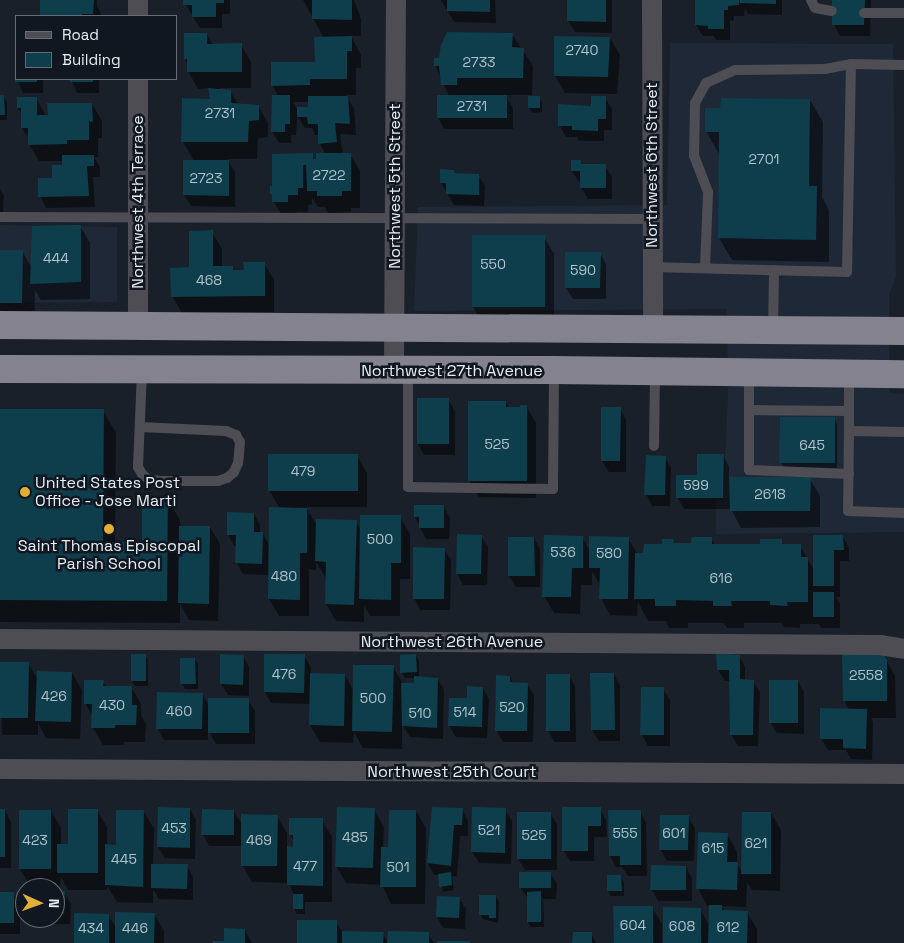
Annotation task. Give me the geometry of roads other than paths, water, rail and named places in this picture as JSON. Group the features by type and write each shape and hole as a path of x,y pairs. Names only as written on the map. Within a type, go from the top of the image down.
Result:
{"highway":[{"path":"0,325 904,332"},
{"name":"Northwest 27th Avenue","path":"0,369 554,370 655,373 904,374"}],"street":[{"path":"138,0 138,15"},
{"name":"Northwest 5th Street","path":"396,0 394,327 401,371"},
{"name":"Northwest 6th Street","path":"652,0 652,329"},
{"name":"Northwest 4th Terrace","path":"138,80 138,326"},
{"name":"Northwest 26th Avenue","path":"0,639 880,644 904,649"},
{"name":"Northwest 25th Court","path":"0,769 904,774"}],"lane":[{"path":"811,0 815,8 832,11"},
{"path":"864,13 904,13"},
{"path":"705,268 708,192 702,171 694,156 695,103 706,83 735,70 825,69 851,64 904,65"},
{"path":"652,267 847,272 851,64"},
{"path":"0,217 395,220 652,219"},
{"path":"773,330 774,270"},
{"path":"140,427 226,431 236,435 240,442 238,463 234,472 227,478 218,481 159,481 148,479 138,467 142,370"},
{"path":"401,371 408,487 553,489 554,370"},
{"path":"654,446 655,373"},
{"path":"749,373 749,470 849,474"},
{"path":"849,374 848,511 904,513"},
{"path":"750,410 849,411"},
{"path":"849,431 904,432"}],"place":[{"name":"United States Post Office - Jose Marti","path":"25,492"},
{"name":"Saint Thomas Episcopal Parish School","path":"109,529"}]}
